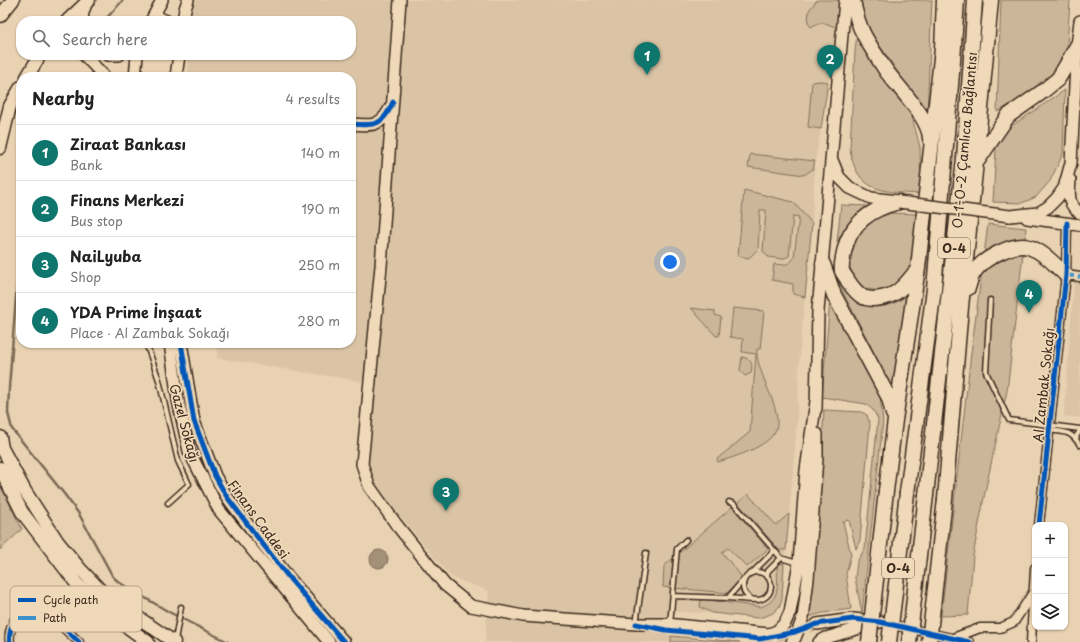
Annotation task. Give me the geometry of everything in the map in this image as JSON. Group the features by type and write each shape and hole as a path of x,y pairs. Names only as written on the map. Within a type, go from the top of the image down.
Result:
{"highway":[{"path":"853,0 857,19 864,35 888,72 923,119 930,136 930,151"},
{"path":"869,642 895,420 918,268 942,49 944,0"},
{"name":"O-1-O-2 Çamlıca Bağlantısı","path":"889,642 934,290 957,0"},
{"name":"O-1-O-2 Çamlıca Bağlantısı","path":"909,642 964,158 974,0"},
{"path":"929,642 946,499 961,307 991,0"},
{"path":"976,162 1008,116 1058,79 1077,46"},
{"path":"899,202 883,206 872,212 852,230 846,241 842,271 853,288 864,298 880,299 895,294 918,268"},
{"path":"961,307 974,271 992,255 1008,248 1028,246 1047,257 1066,275"},
{"path":"823,264 834,295 889,398 895,420"}],"main road":[{"path":"1,15 3,0"},
{"path":"1,15 13,0"},
{"path":"154,16 162,0"},
{"path":"183,16 188,0"},
{"path":"400,0 381,266 362,464 369,486 396,524 445,586 471,606 523,616 670,625 769,634 777,631 785,623 790,612 799,563 806,470 816,401"},
{"path":"792,642 795,638 802,618 808,579 817,458 816,401 818,311 839,84 845,0"},
{"path":"72,16 88,1"},
{"path":"83,16 88,1"},
{"path":"1080,21 1077,46 1069,195 1072,208 1080,213"},
{"path":"29,72 37,60"},
{"path":"29,72 41,60"},
{"path":"89,60 100,72"},
{"path":"135,72 136,60"},
{"path":"177,72 178,60"},
{"path":"0,148 10,106 16,96"},
{"path":"356,125 370,126 380,121 387,115 393,102"},
{"path":"831,158 839,177 850,188 871,198 1080,225"},
{"path":"1010,216 1038,213 1048,207 1064,188 1071,163"},
{"name":"Finans Caddesi","path":"171,348 178,400 189,451 219,510 329,642"},
{"name":"Finans Caddesi","path":"182,348 194,421 215,476 227,497 258,538 290,579 344,642"},
{"path":"0,437 2,448 22,486"},
{"path":"0,468 22,512 79,586"},
{"path":"16,500 17,491 22,486 26,485 30,488 35,499 72,551 81,570 96,586"},
{"path":"817,624 853,619 880,622"},
{"path":"142,620 174,642"},
{"path":"819,642 826,638 880,622"},
{"path":"636,624 666,630 760,639"},
{"path":"836,642 854,630"},
{"path":"134,632 148,642"}],"street":[{"name":"Al Zambak Sokağı","path":"1039,522 1066,275 1067,224"},
{"path":"1066,275 1080,277"},
{"path":"953,638 980,628 1000,628 1014,622 1032,594"},
{"path":"1031,642 1034,594"},
{"path":"880,622 969,642"},
{"path":"10,642 11,632"},
{"path":"69,632 80,642"}],"lane":[{"path":"990,300 986,372 1009,420 1069,433 1080,445"},
{"name":"Gazel Sokağı","path":"148,348 159,380 178,461 189,484 168,503"},
{"path":"1049,428 1080,430 1076,440"},
{"path":"729,502 734,504 781,558 799,563"},
{"path":"670,625 677,549 686,540"},
{"path":"728,598 745,578 774,551"},
{"path":"636,624 646,553"},
{"path":"767,575 768,571 781,558"},
{"path":"673,596 756,600 764,598 770,592 772,583 763,572 753,572"},
{"path":"745,578 743,582 744,592 756,600"},
{"path":"174,642 181,606"}],"shaded area":[{"path":"191,0 839,0 837,28 815,161 812,223 800,351 797,422 782,599 779,607 773,613 758,618 712,613 673,612 671,642 485,642 489,591 451,577 376,487 366,468 372,383 217,358 218,348 356,348 356,72 189,72 188,60 356,60 356,16 188,16"},
{"path":"817,0 839,0 837,28 824,23 811,27 808,23 809,10"},
{"path":"861,0 932,0 927,114 866,26 860,8"},
{"path":"1001,0 1070,0 1067,46 1059,71 1032,92 997,112"},
{"path":"857,34 895,88 912,117 920,147 921,194 895,192 874,187 865,182 858,174 853,163 850,148"},
{"path":"812,82 828,82 821,129 808,127"},
{"path":"1065,90 1063,154 1050,181 1036,197 1022,203 993,202 996,148 1007,129"},
{"path":"750,154 815,161 813,169 804,175 748,167"},
{"path":"744,190 793,202 812,223 805,297 793,294 793,284 772,280 774,264 783,265 790,262 794,257 799,217 793,216 789,256 782,259 768,257 763,251 766,210 760,210 758,249 749,258 738,256"},
{"path":"841,205 868,206 851,222 837,242"},
{"path":"888,213 917,214 912,262 907,276 895,286 883,291 866,289 854,279 849,265 851,247 862,229 873,219"},
{"path":"988,224 1026,228 1007,391 973,556 968,615 941,616 971,353"},
{"path":"838,282 854,298 870,306 879,307 888,305 908,295 893,390"},
{"path":"1074,282 1080,282 1080,418 1064,416"},
{"path":"830,299 880,396 883,421 862,613 855,578 857,562 865,548 878,419 873,410 866,404 822,397"},
{"path":"691,308 715,311 715,315 721,317 719,336 716,336"},
{"path":"733,308 764,311 760,349 757,349 757,357 775,407 777,424 775,431 763,444 744,453 718,462 717,459 750,432 756,354 742,352 743,339 730,337"},
{"path":"742,357 748,359 752,365 751,373 745,376 740,371"},
{"path":"824,410 862,412 867,415 870,424 860,540 856,549 849,520 843,522 851,554 846,574 851,609 807,617 819,488"},
{"path":"0,485 22,529 0,550"},
{"path":"748,494 776,525 789,514 786,550 779,550 738,503"},
{"path":"732,507 768,549 747,567 728,548 722,552 741,576 741,579 727,593 663,587 664,566"},
{"path":"375,550 383,550 388,555 386,566 383,568 375,568 370,563 370,555"},
{"path":"784,563 782,599 779,607 773,613 758,618 712,613 700,607 701,599 761,607 768,604 772,600 777,590 777,565"},
{"path":"671,636 740,642 671,642"}],"waterway":[{"path":"109,16 123,0"},
{"path":"16,297 8,413 12,429 79,514 113,577 125,586"},
{"path":"142,596 169,612 228,642"}],"tunnel":[{"path":"760,639 795,632 817,624"}],"marked path":[{"path":"1066,275 1080,277"}],"cycle path":[{"path":"356,124 366,125 377,123 382,120 386,116 393,102"},
{"path":"1039,522 1066,275 1067,223"},
{"path":"182,348 194,421 215,476 227,497 258,538 290,579 344,642"},
{"path":"636,624 666,630 760,639 795,632 817,624 853,619 880,622 969,642"},
{"path":"10,632 10,642"},
{"path":"68,632 79,642"}],"place":[{"name":"Ziraat Bankası","path":"647,75"},
{"name":"Finans Merkezi","path":"830,78"},
{"name":"YDA Prime İnşaat","path":"1029,313"},
{"name":"NaiLyuba","path":"446,511"}]}
